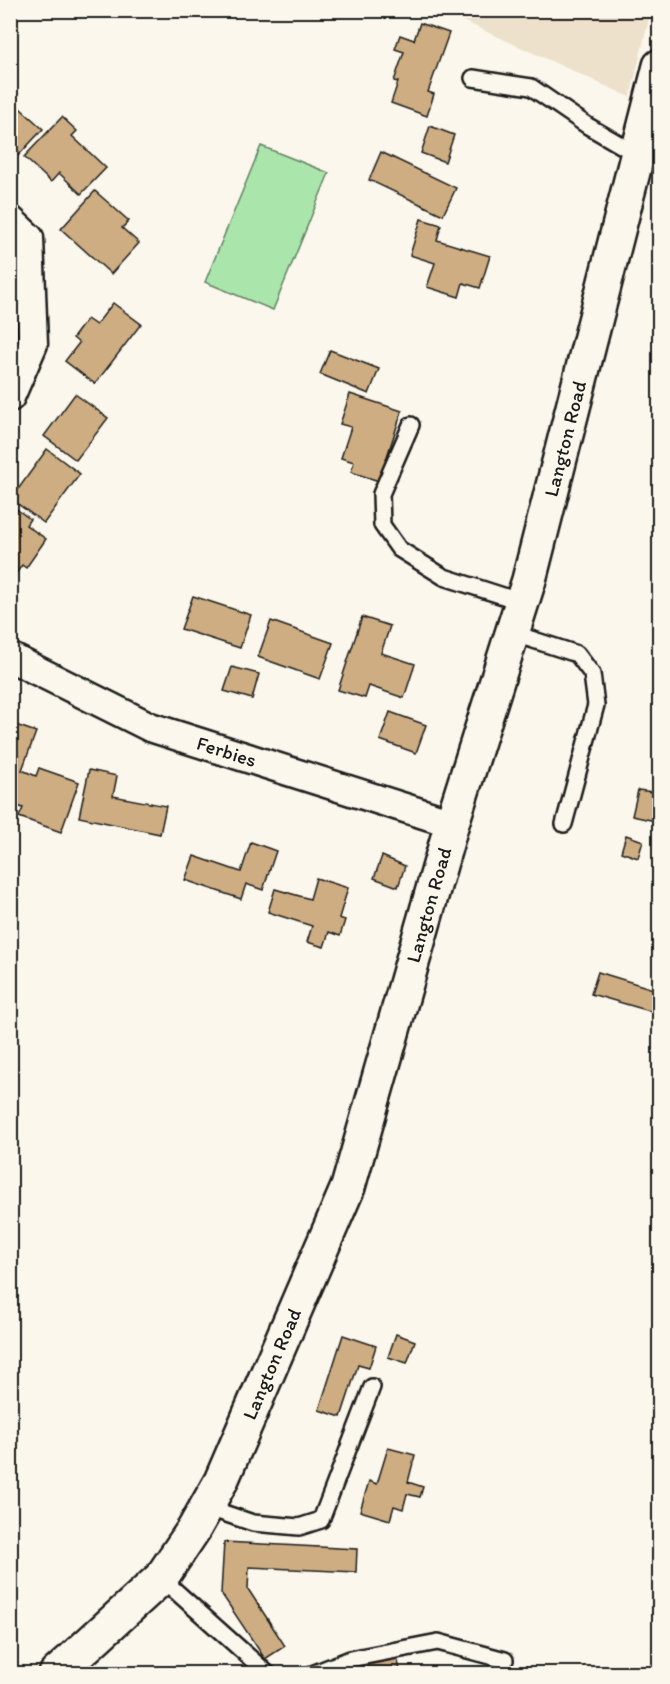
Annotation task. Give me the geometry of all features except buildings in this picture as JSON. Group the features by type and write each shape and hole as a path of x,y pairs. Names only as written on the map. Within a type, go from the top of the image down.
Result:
{"street":[{"name":"Langton Road","path":"56,1674 161,1578 194,1529 221,1480 348,1187 452,823 522,602 647,140 660,66"},
{"path":"10,220 29,238 33,344 10,397"},
{"name":"Ferbies","path":"10,657 150,727 452,823"}],"lane":[{"path":"473,78 531,87 588,126 647,140"},
{"path":"411,425 381,494 382,525 399,549 444,577 522,602"},
{"path":"512,633 577,654 592,674 596,705 564,824"},
{"path":"206,1508 253,1523 299,1527 321,1520 372,1387"},
{"path":"161,1578 268,1674"},
{"path":"312,1674 350,1659 438,1642 505,1660"}],"shaded area":[{"path":"441,11 651,11 630,97"},
{"path":"505,1660 506,1673 440,1673"}],"green space":[{"path":"261,146 329,173 273,310 205,282"}]}
